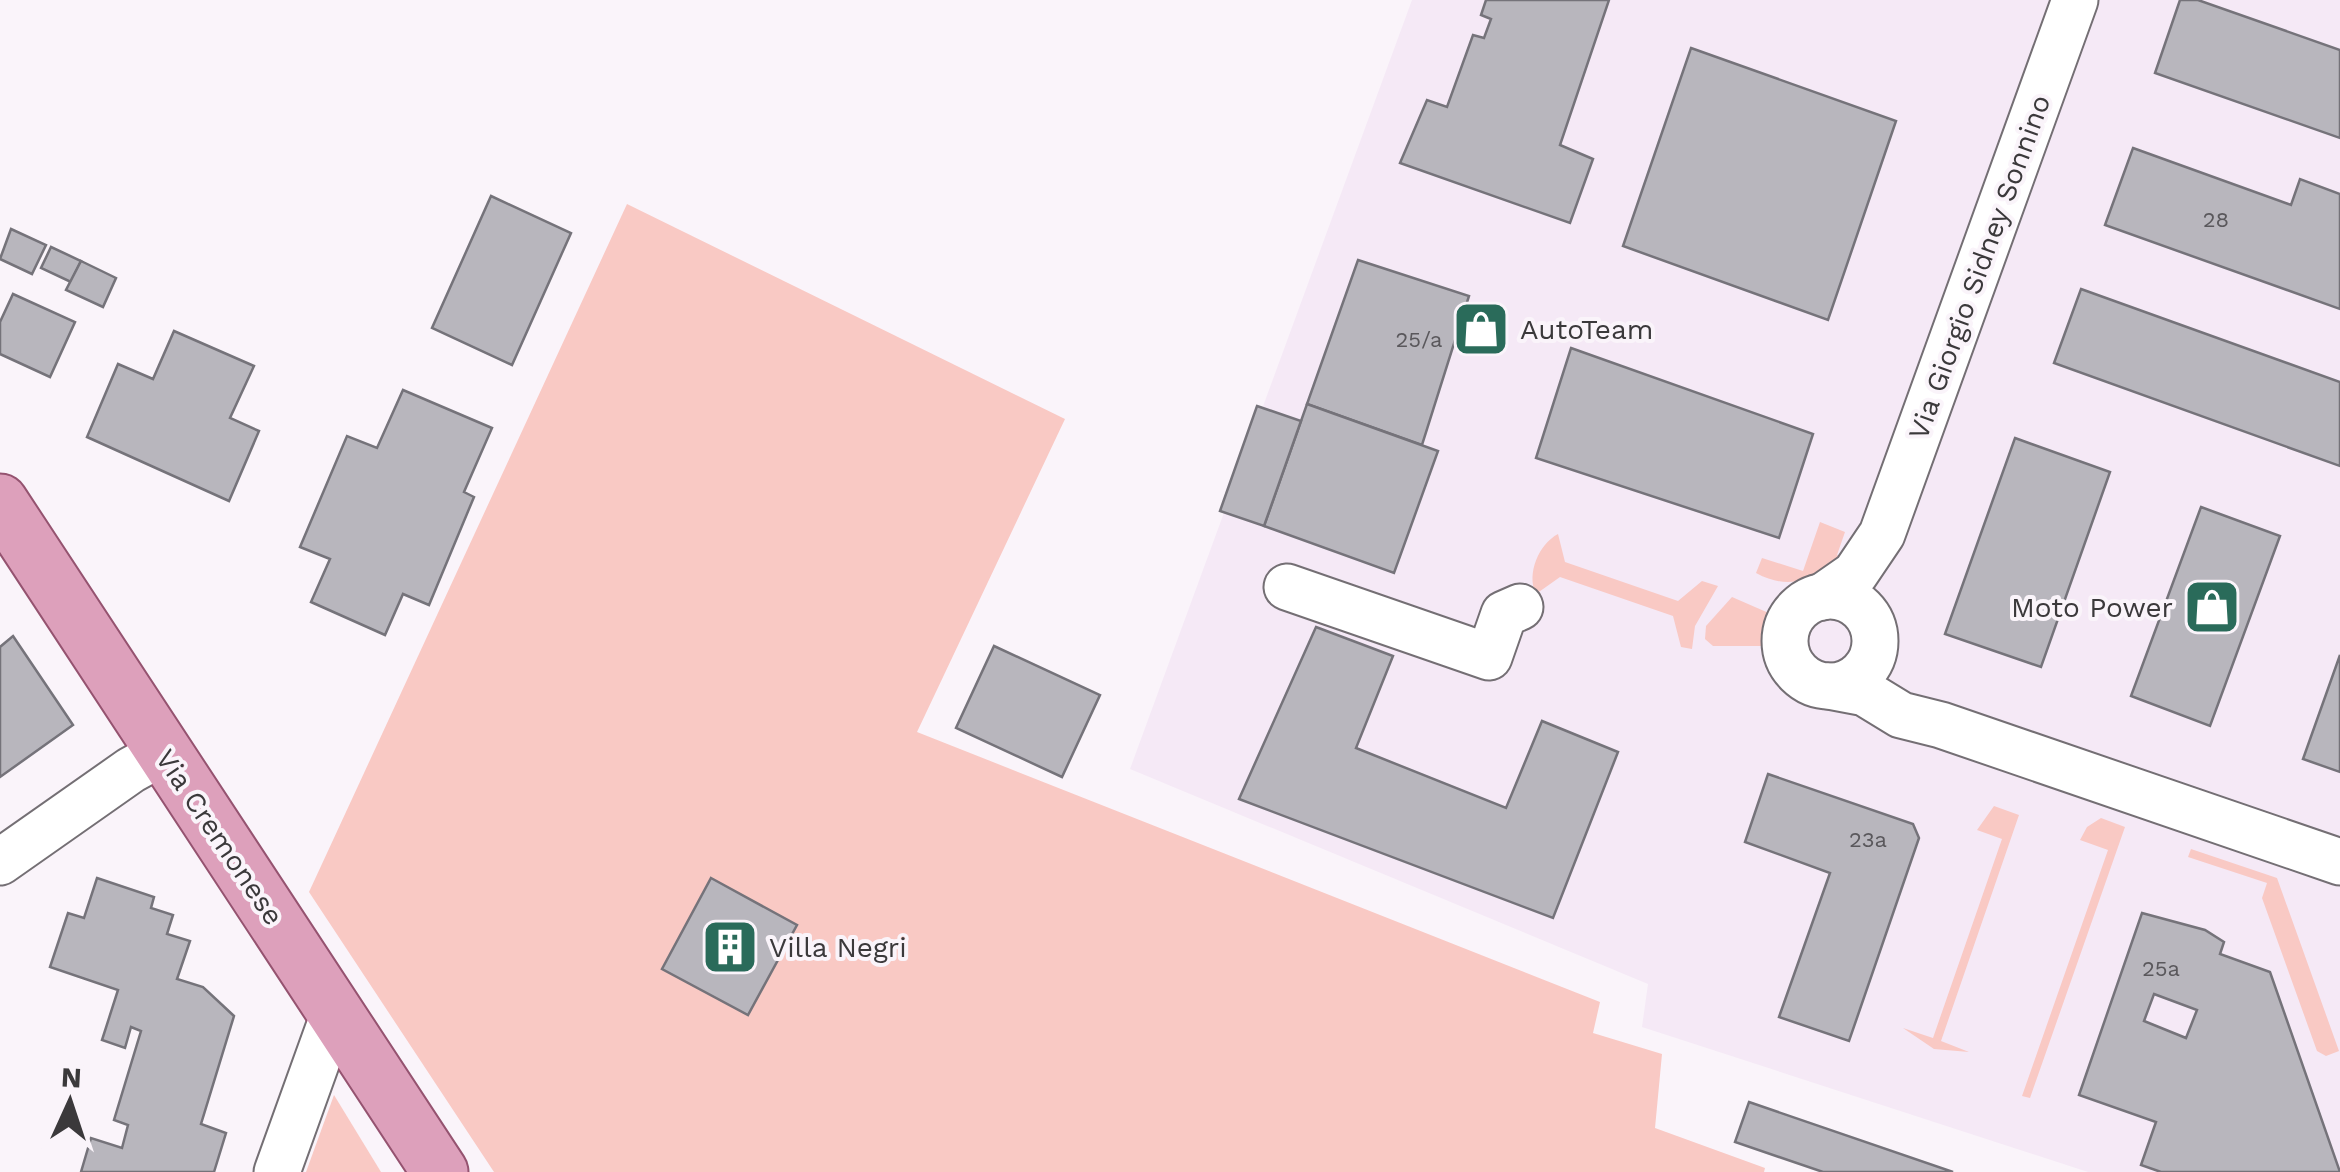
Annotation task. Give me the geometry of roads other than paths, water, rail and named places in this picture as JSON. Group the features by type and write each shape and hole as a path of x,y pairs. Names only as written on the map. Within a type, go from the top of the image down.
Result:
{"main road":[{"name":"Via Cremonese","path":"0,502 162,754 336,1008 440,1172"}],"street":[{"name":"Via Giorgio Sidney Sonnino","path":"1875,637 1872,608 1882,534 2075,0"},
{"name":"Via Giorgio Sidney Sonnino","path":"1822,597 1855,574 1882,534"},
{"path":"1288,587 1489,657 1504,614 1520,607"},
{"path":"1942,724 1919,705 1859,607 1846,600 1822,597 1792,617 1786,650 1799,673 1828,686 1865,693 1901,715 1942,724 2340,862"},
{"path":"1828,686 1855,679 1872,657 1875,637"},
{"path":"0,862 131,770 162,754"},
{"path":"277,1172 336,1008"}],"place":[{"name":"AutoTeam","path":"1481,329"},
{"name":"Moto Power","path":"2212,607"},
{"name":"Villa Negri","path":"730,947"}]}
